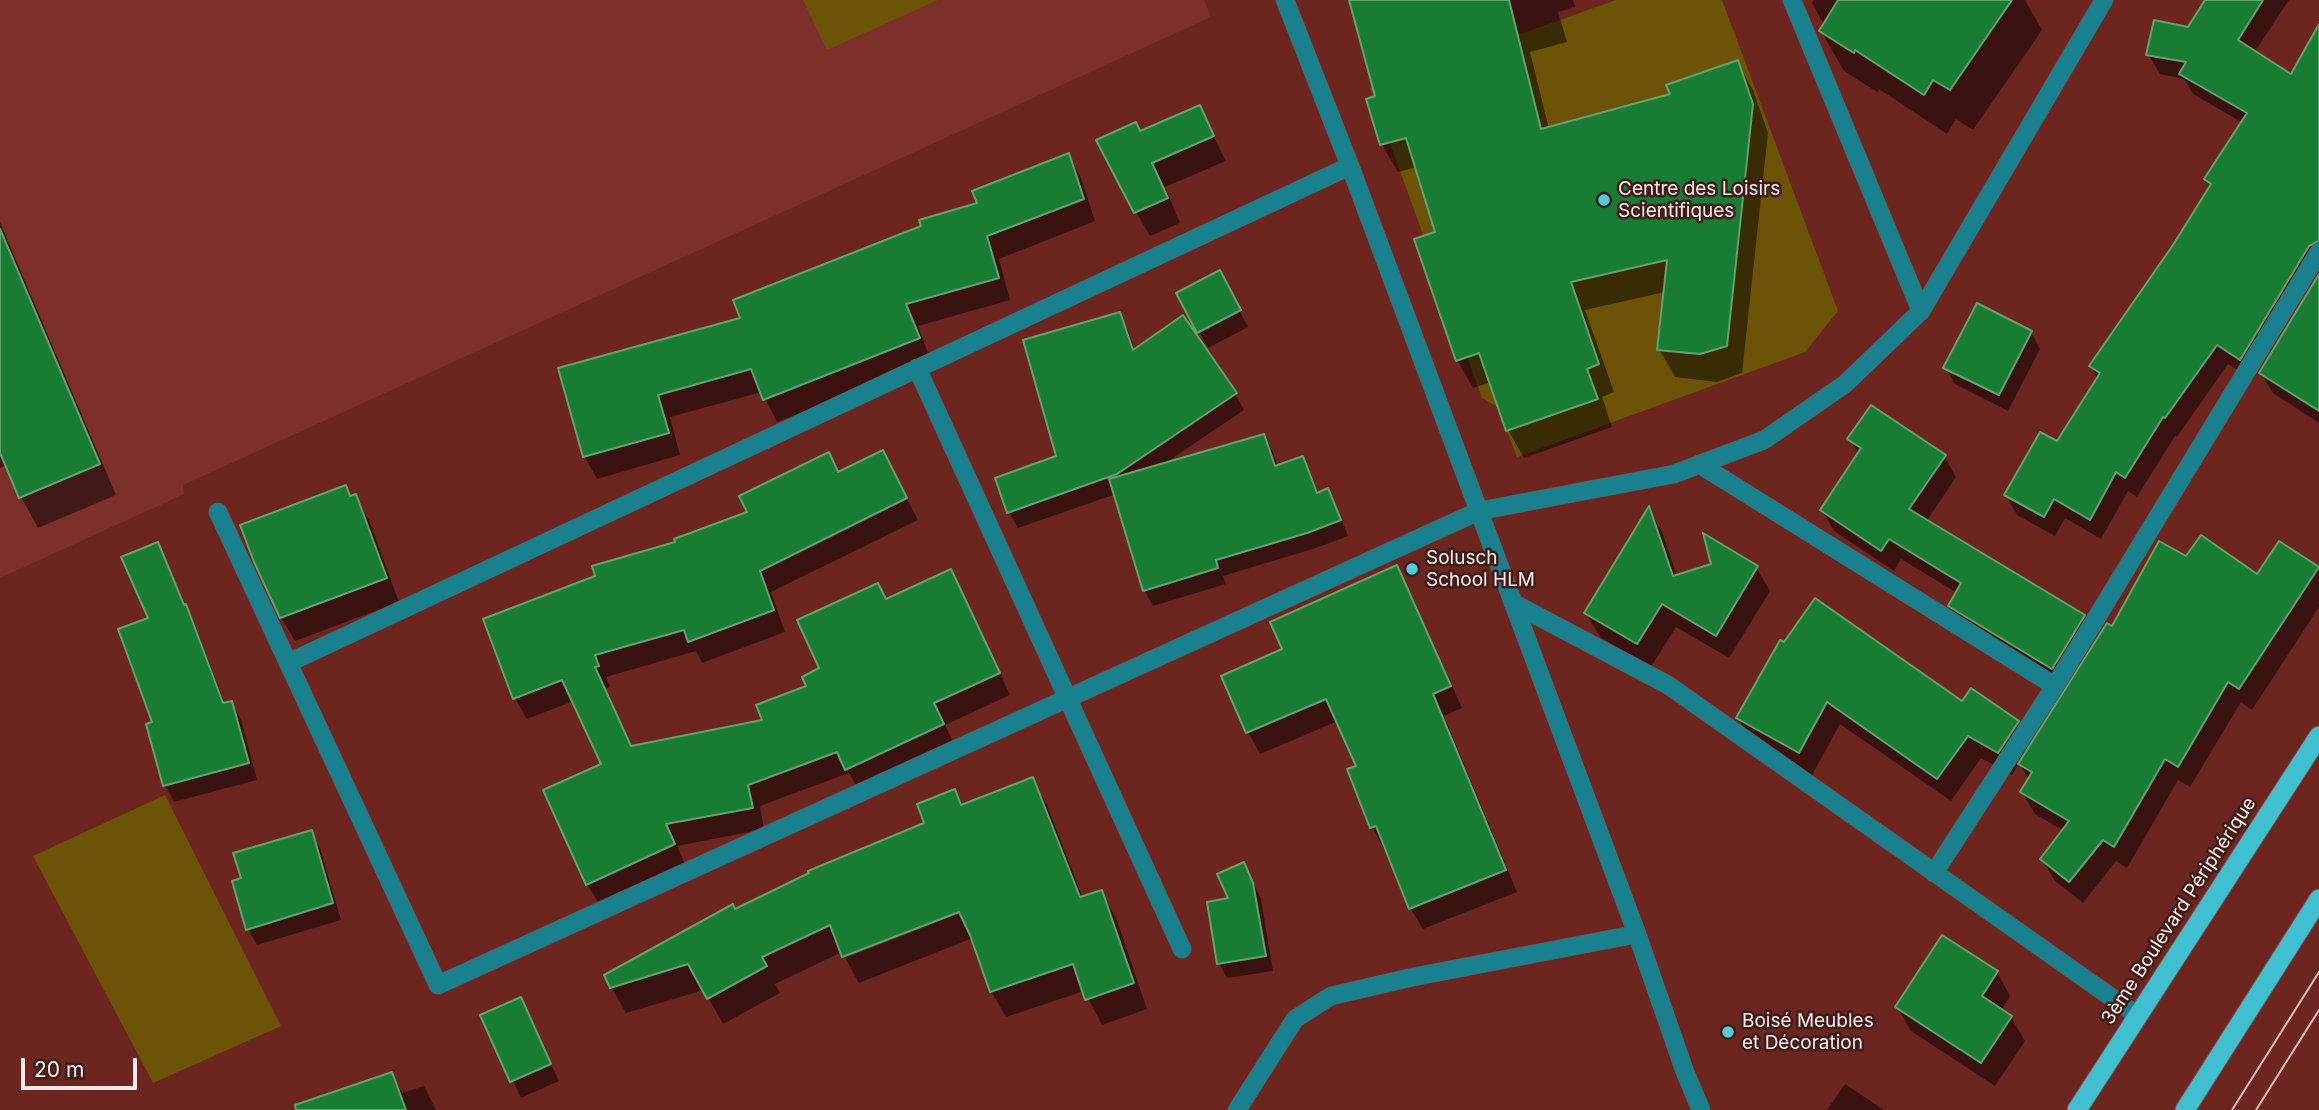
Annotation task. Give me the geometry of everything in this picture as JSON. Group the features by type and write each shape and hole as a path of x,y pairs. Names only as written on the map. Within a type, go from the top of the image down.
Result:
{"highway":[{"name":"3ème Boulevard Périphérique","path":"2077,1110 2319,736"},
{"path":"2185,1110 2319,899"}],"street":[{"path":"1285,0 1350,166 1701,1110"},
{"path":"1792,0 1921,311"},
{"path":"218,512 438,985 1479,511 1674,474 1764,440 1845,384 1921,311 2104,0"},
{"path":"288,663 1350,166"},
{"path":"1934,873 2055,686 2319,252"},
{"path":"917,368 1182,949"},
{"path":"1699,464 2055,686"},
{"path":"1513,603 1668,685 2138,1016"},
{"path":"1237,1110 1295,1018 1331,996 1413,977 1637,934"}],"shaded area":[{"path":"0,0 1204,0 1211,17 183,485 184,494 0,578"},
{"path":"803,0 938,0 827,50"},
{"name":"Centre des Loisirs Scientifiques","path":"1616,0 1722,0 1838,311 1805,352 1517,457 1502,419 1503,410 1482,398 1370,88"},
{"path":"165,795 281,1026 153,1083 33,856"}],"building":[{"name":"Centre des Loisirs Scientifiques","path":"1349,0 1509,0 1541,129 1670,94 1666,85 1738,60 1753,104 1727,346 1700,354 1657,350 1667,260 1571,282 1599,364 1587,369 1598,399 1506,431 1479,353 1456,361 1414,239 1435,232 1406,138 1380,145 1366,99 1375,96"},
{"path":"1838,0 2012,0 1950,90 1933,80 1924,95 1855,50 1854,53 1819,31"},
{"path":"2205,0 2263,0 2238,40 2291,74 2319,24 2319,241 2309,246 2240,360 2217,345 2165,418 2163,417 2125,478 2116,472 2090,520 2054,499 2044,517 2004,495 2040,432 2057,441 2100,373 2089,366 2173,245 2211,184 2204,179 2247,113 2179,74 2186,62 2146,55 2154,20 2188,27"},
{"path":"1200,105 1214,136 1152,163 1168,198 1134,213 1096,140 1136,122 1140,131"},
{"path":"1069,153 1084,199 987,236 999,278 906,304 920,338 763,400 751,369 658,395 669,433 583,457 558,368 740,318 733,300 921,226 919,220 977,203 972,191"},
{"path":"0,229 100,464 19,498 0,453"},
{"path":"1220,270 1241,310 1197,333 1176,293"},
{"path":"2319,274 2319,411 2259,373"},
{"path":"1977,303 2032,331 1999,395 1943,368"},
{"path":"1120,312 1133,350 1183,315 1237,393 1117,474 1007,513 995,478 1056,456 1023,340"},
{"path":"1871,405 1946,455 1909,509 2085,615 2052,669 1948,606 1961,583 1889,539 1881,551 1820,510 1861,448 1847,439"},
{"path":"1264,434 1275,466 1303,456 1317,493 1328,488 1341,520 1216,560 1218,568 1143,591 1109,479"},
{"path":"883,450 907,498 760,571 774,610 688,642 684,630 595,655 599,666 595,667 631,746 762,720 756,705 806,686 802,677 819,668 797,620 878,583 886,599 951,569 1000,673 934,703 944,724 845,770 837,752 748,785 753,808 666,824 675,844 586,885 543,790 601,764 562,680 513,699 483,619 595,576 592,566 675,542 674,539 747,512 739,496 829,452 838,472"},
{"path":"346,485 350,496 356,494 387,578 280,618 240,525"},
{"path":"1649,506 1673,576 1711,564 1703,533 1758,566 1716,636 1662,604 1637,644 1584,613"},
{"path":"2201,535 2257,574 2279,541 2319,567 2239,689 2228,682 2178,767 2165,759 2114,847 2103,840 2069,882 2040,859 2069,821 2020,792 2032,772 2018,764 2107,623 2112,626 2159,541 2186,556"},
{"path":"158,542 184,605 186,604 223,703 232,701 249,763 163,786 146,724 152,722 118,629 148,618 121,557"},
{"path":"1397,565 1451,686 1433,694 1506,870 1409,909 1376,826 1370,828 1347,769 1356,766 1326,699 1246,733 1221,676 1282,649 1270,622"},
{"path":"1815,598 1962,701 1971,688 2019,721 1998,753 1968,736 1937,779 1827,702 1799,753 1736,718 1780,640 1784,642"},
{"path":"1033,777 1080,897 1102,890 1134,983 1085,1000 1073,964 990,992 959,912 842,957 830,925 762,957 767,966 707,999 688,964 610,988 604,975 733,904 735,909 809,873 808,871 924,823 917,804 955,789 961,805"},
{"path":"312,830 333,903 246,930 232,881 241,878 233,853"},
{"path":"1244,862 1253,883 1266,956 1217,964 1207,902 1228,898 1217,874"},
{"path":"1942,935 1998,971 1982,996 2012,1016 1981,1063 1895,1007"},
{"path":"521,997 551,1064 510,1082 480,1015"},
{"path":"392,1072 406,1110 296,1110 295,1105"}],"tram line":[{"path":"2232,1110 2319,972"},
{"path":"2256,1110 2319,1010"}],"place":[{"name":"Centre des Loisirs Scientifiques","path":"1604,200"},
{"name":"Solusch School HLM","path":"1412,569"},
{"name":"Boisé Meubles et Décoration","path":"1728,1032"}]}
